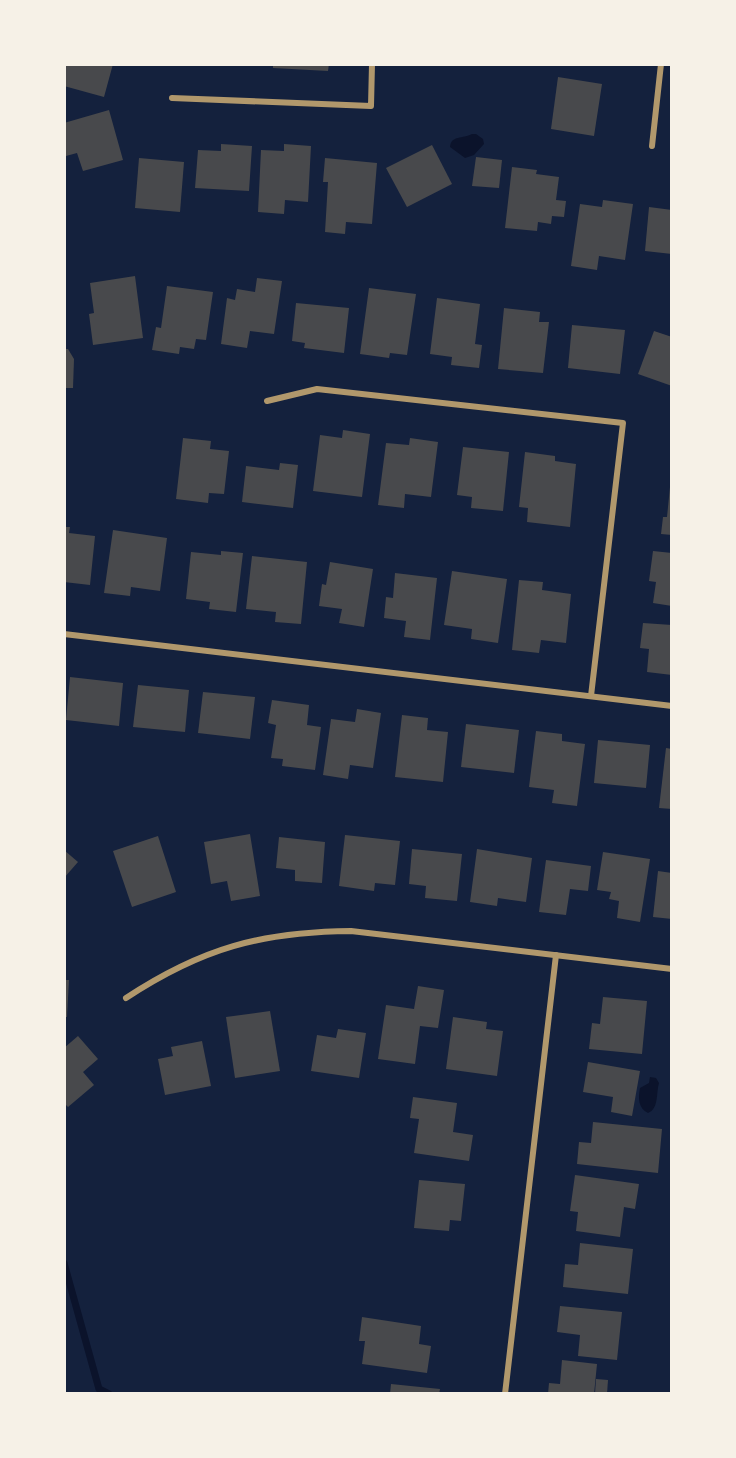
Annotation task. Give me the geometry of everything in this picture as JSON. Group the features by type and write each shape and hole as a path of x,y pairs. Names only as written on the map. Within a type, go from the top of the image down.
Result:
{"street":[{"path":"171,98 372,106 372,64"},
{"path":"652,146 661,64"},
{"path":"267,401 317,389 623,423 591,696"},
{"path":"64,634 672,706"},
{"path":"126,998 178,967 218,950 265,937 308,932 351,931 672,969"},
{"path":"505,1394 556,955"}],"water":[{"path":"472,134 483,139 484,144 474,155 465,158 450,147 455,139"},
{"path":"650,1077 656,1078 659,1083 656,1104 648,1113 641,1106 639,1095 640,1088 649,1083"}],"building":[{"path":"64,64 113,64 104,97 64,86"},
{"path":"273,64 329,64 328,71 273,68"},
{"path":"558,77 602,84 594,136 551,129"},
{"path":"109,110 123,160 83,171 77,153 66,156 64,123"},
{"path":"221,144 252,146 249,191 195,188 198,150 221,151"},
{"path":"284,144 311,146 308,202 285,200 284,214 258,212 261,150 284,151"},
{"path":"432,145 452,184 407,207 386,168"},
{"path":"476,157 502,160 499,188 472,186"},
{"path":"139,158 184,162 180,212 135,208"},
{"path":"325,158 377,163 372,224 346,222 345,234 325,232 328,182 323,182"},
{"path":"512,167 537,170 536,174 559,177 556,200 566,201 564,217 552,216 551,224 538,222 537,231 505,228"},
{"path":"603,200 633,204 625,260 599,256 597,270 571,266 580,204 602,207"},
{"path":"649,207 672,210 672,254 645,251"},
{"path":"135,276 143,338 93,345 89,314 94,313 90,283"},
{"path":"257,278 282,281 274,334 250,331 247,348 221,344 227,298 235,300 237,289 255,292"},
{"path":"167,286 213,292 206,340 196,339 194,349 180,347 179,354 152,350 156,327 161,328"},
{"path":"369,288 416,294 407,355 390,353 389,358 360,354"},
{"path":"437,298 480,304 475,344 482,345 479,368 451,365 452,357 430,354"},
{"path":"296,303 349,308 344,353 304,348 305,343 292,341"},
{"path":"504,308 540,312 539,322 549,322 543,373 498,369"},
{"path":"572,325 625,330 620,374 568,368"},
{"path":"654,331 672,337 672,386 638,374"},
{"path":"64,349 68,349 74,359 73,388 64,388"},
{"path":"343,430 370,434 362,497 313,491 320,435 342,438"},
{"path":"183,438 211,441 210,449 229,451 224,494 209,493 208,503 176,499"},
{"path":"410,438 438,442 431,497 405,494 404,508 378,505 386,443 409,445"},
{"path":"463,447 509,452 503,511 471,508 472,497 457,495"},
{"path":"525,452 555,456 555,461 576,464 570,527 527,522 528,508 519,507"},
{"path":"280,463 298,465 293,508 242,502 246,466 279,470"},
{"path":"670,487 672,487 672,535 661,534 663,517 667,517"},
{"path":"64,527 70,527 69,533 95,536 90,585 64,582"},
{"path":"113,530 167,538 160,591 131,587 130,596 104,593"},
{"path":"221,551 243,553 236,612 209,609 210,602 186,599 191,552 221,555"},
{"path":"653,551 672,553 672,606 653,603 656,582 649,581"},
{"path":"252,556 307,562 301,624 275,622 276,612 246,609"},
{"path":"330,562 373,569 364,627 339,623 342,609 319,606 322,584 326,585"},
{"path":"452,571 507,579 498,643 471,639 472,629 444,625"},
{"path":"395,573 437,578 430,640 404,637 406,621 384,618 386,597 393,598"},
{"path":"519,580 543,582 542,590 571,594 566,643 541,640 539,653 512,650"},
{"path":"643,623 672,625 672,675 647,672 649,649 640,648"},
{"path":"70,677 123,683 119,726 66,720"},
{"path":"138,685 189,690 185,732 133,727"},
{"path":"203,692 255,697 250,739 198,733"},
{"path":"272,700 309,705 307,725 321,727 315,770 282,766 283,759 271,758 276,725 268,723"},
{"path":"357,709 381,713 373,768 350,765 348,779 323,775 331,719 355,722"},
{"path":"402,715 428,718 427,730 448,732 443,782 395,777"},
{"path":"466,724 519,730 514,773 461,767"},
{"path":"536,731 562,734 562,741 585,744 577,806 552,803 554,790 529,787"},
{"path":"598,740 650,745 646,788 594,783"},
{"path":"666,748 672,749 672,809 659,808"},
{"path":"250,834 260,896 231,901 227,881 211,884 204,842"},
{"path":"345,835 400,841 395,885 375,883 374,891 339,886"},
{"path":"158,836 176,892 132,907 113,851"},
{"path":"279,837 325,842 322,883 295,881 295,870 276,868"},
{"path":"412,849 462,854 457,901 425,898 426,886 409,884"},
{"path":"477,849 532,858 526,902 498,898 497,906 470,902"},
{"path":"64,850 78,862 64,878"},
{"path":"603,852 650,859 640,922 617,918 619,901 609,899 611,892 597,890"},
{"path":"546,860 591,866 588,891 570,889 566,915 539,912"},
{"path":"658,871 672,873 672,919 653,917"},
{"path":"64,980 69,980 67,1017 64,1017"},
{"path":"418,986 444,990 438,1028 420,1026 415,1064 378,1059 386,1005 414,1009"},
{"path":"603,997 647,1001 642,1054 589,1049 592,1023 600,1024"},
{"path":"270,1011 280,1071 235,1078 226,1017"},
{"path":"453,1017 487,1022 486,1029 503,1031 497,1076 446,1069"},
{"path":"338,1029 366,1033 359,1078 311,1071 317,1035 336,1038"},
{"path":"78,1036 98,1059 83,1072 94,1085 68,1107 64,1103 64,1048"},
{"path":"202,1041 211,1086 165,1095 158,1059 173,1056 171,1047"},
{"path":"588,1062 640,1071 632,1116 611,1112 613,1097 583,1092"},
{"path":"413,1097 457,1103 453,1132 473,1135 469,1161 414,1153 419,1119 410,1118"},
{"path":"593,1122 662,1129 658,1173 577,1164 579,1142 591,1143"},
{"path":"575,1175 639,1184 635,1209 624,1207 620,1237 576,1231 578,1212 570,1211"},
{"path":"419,1180 465,1184 461,1221 450,1220 449,1231 414,1228"},
{"path":"580,1243 633,1249 628,1294 563,1287 565,1264 578,1265"},
{"path":"560,1306 622,1312 617,1360 578,1356 580,1335 557,1332"},
{"path":"362,1317 421,1326 419,1344 431,1346 427,1373 362,1364 365,1341 359,1341"},
{"path":"562,1360 597,1364 594,1394 548,1394 549,1383 560,1384"},
{"path":"596,1379 608,1380 607,1394 595,1394"},
{"path":"391,1384 440,1389 439,1394 390,1394"}],"waterway":[{"path":"64,1263 99,1389 109,1394"}]}
